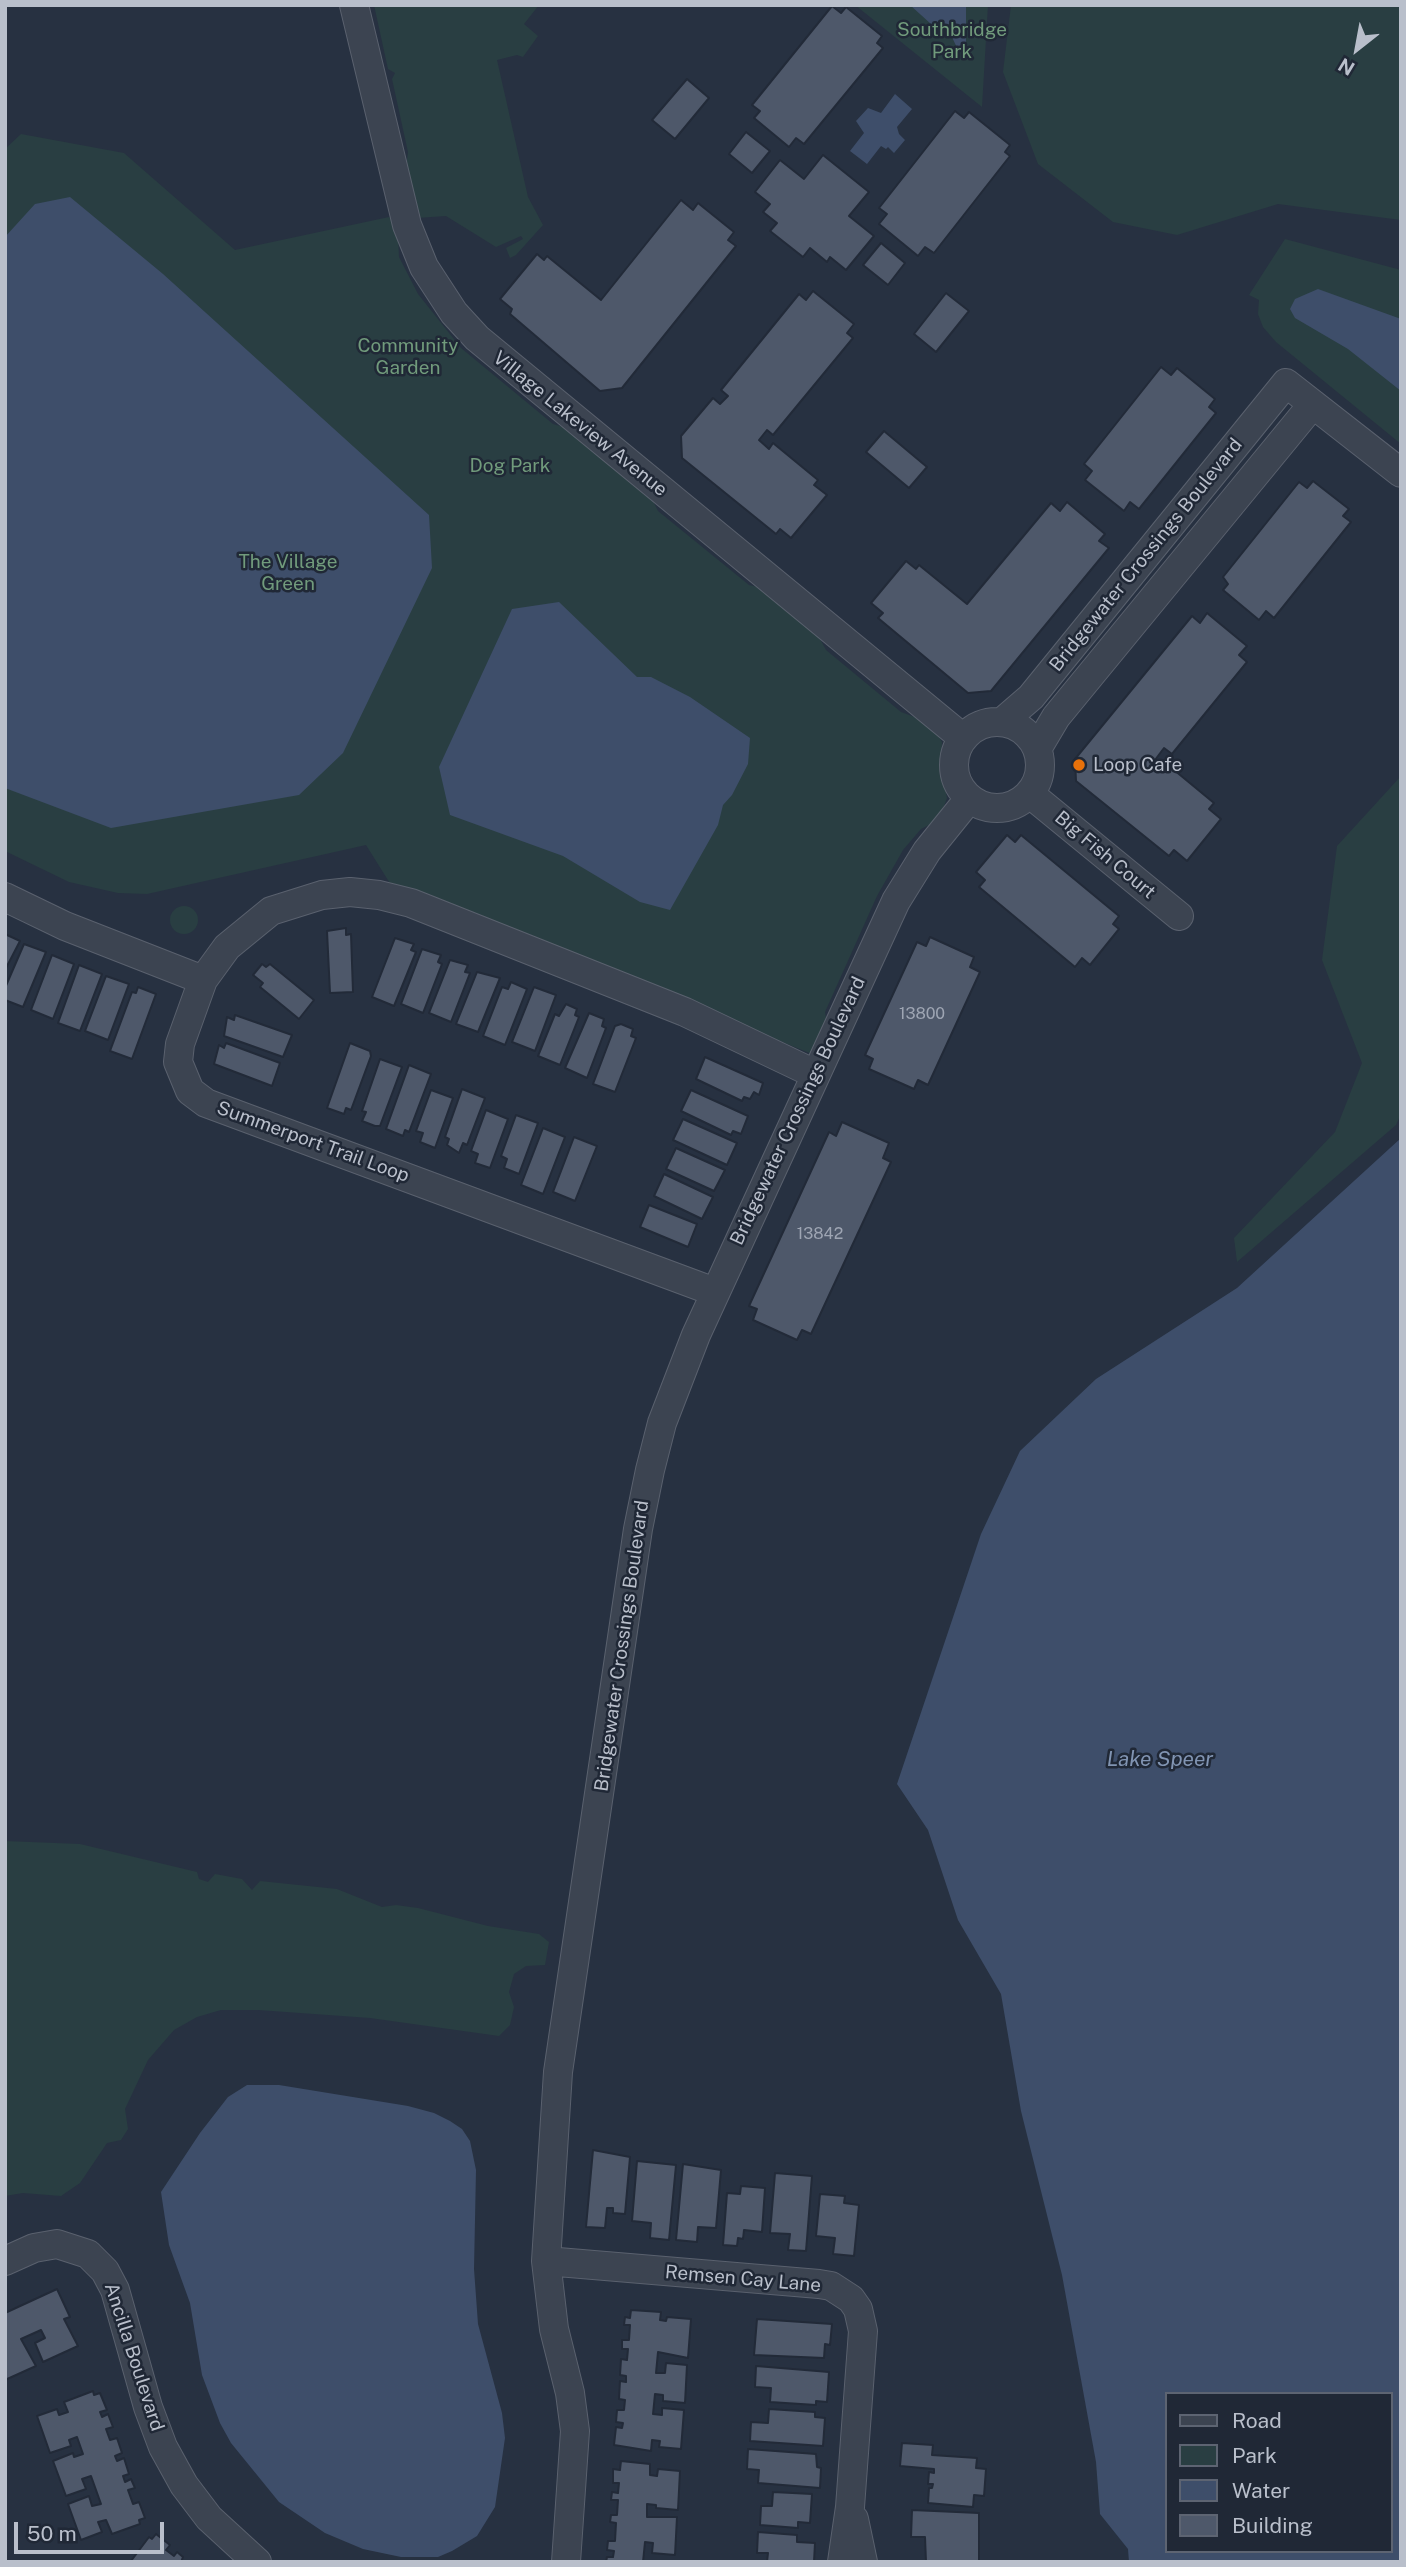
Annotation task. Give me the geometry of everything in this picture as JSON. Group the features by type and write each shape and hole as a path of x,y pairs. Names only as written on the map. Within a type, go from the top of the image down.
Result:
{"street":[{"name":"Village Lakeview Avenue","path":"354,5 407,225 424,267 454,313 477,338 963,738"},
{"name":"Bridgewater Crossings Boulevard","path":"1002,722 1031,697 1286,383 1313,404 1056,717 1037,749"},
{"path":"1313,404 1401,473"},
{"path":"1002,722 1023,731 1037,749 1040,772 1030,794 1012,807 1001,809 978,805 969,799 961,791 953,770 954,758 963,738 980,725 1002,722"},
{"name":"Big Fish Court","path":"1030,794 1179,916"},
{"name":"Bridgewater Crossings Boulevard","path":"566,2562 575,2431 570,2393 554,2329 546,2261 564,2022 585,1898 638,1529 662,1423 681,1369 715,1292 896,901 927,851 969,799"},
{"name":"Summerport Trail Loop","path":"715,1292 206,1103 190,1091 178,1062 180,1044 203,980 227,947 271,911 322,895 350,892 379,895 411,903 685,1012 815,1074"},
{"path":"5,897 65,926 203,980"},
{"name":"Ancilla Boulevard","path":"5,2261 34,2248 57,2244 88,2254 105,2271 115,2290 148,2407 168,2457 184,2485 209,2518 257,2562"},
{"name":"Remsen Cay Lane","path":"546,2261 818,2284 831,2286 851,2299 858,2309 863,2331 850,2507 842,2562"},
{"name":"Remsen Cay Lane","path":"850,2507 863,2562"}],"green space":[{"path":"374,5 539,5 524,24 538,36 523,57 517,55 497,60 528,197 543,225 516,255 510,258 506,248 523,239 521,236 496,247 446,216 417,218 406,168 408,152 392,79 395,73 388,69"},
{"name":"Southbridge Park","path":"855,5 988,5 982,107"},
{"path":"1011,5 1401,5 1401,220 1278,204 1177,235 1113,222 1038,164 1003,72"},
{"name":"The Village Green","path":"21,134 124,153 235,250 389,217 398,236 399,257 418,294 461,348 553,424 567,428 651,497 658,511 749,585 762,588 817,633 826,650 901,712 923,720 937,733 942,742 941,769 947,798 943,809 933,823 921,829 903,850 877,896 825,1012 827,1024 812,1054 391,885 366,845 147,894 118,893 69,882 5,851 5,149"},
{"path":"1285,239 1401,270 1401,444 1276,342 1263,327 1258,314 1259,300 1249,295"},
{"path":"1401,776 1401,1114 1396,1125 1237,1262 1234,1238 1335,1132 1362,1063 1322,960 1337,846"},
{"path":"184,906 194,910 198,920 194,930 184,934 174,930 170,920 174,910"},
{"path":"5,1841 80,1844 197,1872 199,1879 208,1882 215,1874 242,1879 252,1890 260,1881 337,1889 382,1907 396,1905 418,1908 488,1926 539,1934 549,1942 545,1965 526,1966 514,1974 509,1992 514,2007 510,2025 499,2036 370,2018 258,2010 221,2010 197,2017 174,2030 148,2060 125,2109 128,2129 121,2140 107,2143 80,2183 61,2196 23,2193 5,2196"}],"water":[{"path":"910,5 966,5 966,51 959,52 951,35 931,24"},
{"path":"895,94 912,109 897,127 905,140 894,153 888,147 886,149 881,146 867,164 850,151 864,133 856,121 868,108 881,113"},
{"path":"70,197 163,274 429,515 432,568 343,753 299,795 111,828 5,788 5,237 35,204"},
{"path":"1318,289 1401,319 1401,391 1348,349 1295,318 1290,309 1295,299"},
{"path":"559,602 637,677 651,677 690,697 750,738 748,764 732,795 723,805 718,825 670,910 640,902 563,856 450,815 439,767 512,609"},
{"name":"Lake Speer","path":"1401,1138 1401,2562 1129,2562 1128,2549 1100,2514 1096,2462 1062,2275 1021,2111 1001,1994 958,1920 928,1830 897,1784 981,1534 1020,1451 1096,1379 1237,1288"},
{"path":"247,2085 279,2085 408,2106 434,2113 450,2121 462,2129 470,2141 476,2170 474,2269 478,2324 502,2413 505,2438 495,2507 477,2536 438,2557 401,2557 363,2549 325,2533 279,2502 231,2443 220,2423 202,2375 190,2303 169,2245 161,2192 200,2133 228,2097"}],"building":[{"path":"832,6 841,13 846,7 882,36 877,43 883,48 804,144 796,138 789,147 754,118 760,111 752,105"},
{"path":"687,79 709,98 675,139 652,120"},
{"path":"955,111 964,118 969,112 1010,145 1005,152 1010,156 934,253 925,247 918,256 879,224 887,214 879,208"},
{"path":"746,132 770,151 752,173 729,154"},
{"path":"823,155 869,192 849,216 874,236 846,270 830,257 827,262 810,248 803,257 770,231 777,223 763,212 770,204 755,192 780,160 804,179"},
{"path":"681,200 693,210 698,203 734,232 728,240 736,246 622,388 600,391 510,314 512,309 500,299 537,254 544,260 547,256 601,300"},
{"path":"881,243 905,263 888,285 863,265"},
{"path":"813,291 854,324 847,333 853,338 773,435 767,430 759,440 769,449 773,443 818,480 814,485 827,495 791,538 780,529 776,534 682,458 681,436 713,398 720,404 728,396 721,390 799,294 806,300"},
{"path":"946,293 969,311 936,352 914,334"},
{"path":"1161,367 1171,375 1177,368 1215,399 1209,407 1216,413 1139,509 1130,502 1124,511 1085,480 1092,471 1084,464"},
{"path":"884,431 927,467 909,488 866,452"},
{"path":"1313,481 1349,509 1343,516 1351,522 1274,618 1266,611 1259,620 1223,590 1228,584 1223,577 1299,482 1307,488"},
{"path":"1067,502 1105,534 1099,541 1109,548 991,691 968,693 878,618 883,613 871,603 906,561 916,569 919,565 967,604 1051,503 1060,511"},
{"path":"1207,613 1247,646 1239,655 1247,662 1172,754 1164,748 1152,764 1162,772 1168,765 1214,803 1209,809 1221,819 1187,861 1174,850 1169,856 1076,781 1075,759 1192,616 1200,623"},
{"path":"1007,835 1015,842 1021,835 1119,916 1113,924 1119,929 1090,965 1082,958 1075,967 979,887 985,880 976,872"},
{"path":"346,928 346,935 351,934 353,992 330,993 327,931"},
{"path":"5,934 20,941 5,970"},
{"path":"930,937 974,957 970,967 980,972 928,1085 918,1080 914,1089 869,1069 873,1059 865,1055 917,942 926,946"},
{"path":"395,938 414,944 411,950 416,952 394,1006 372,997"},
{"path":"24,944 46,952 23,1007 5,1000 5,988"},
{"path":"422,949 441,955 438,962 442,964 423,1013 401,1004"},
{"path":"52,955 74,964 53,1019 31,1010"},
{"path":"450,960 468,965 465,972 470,973 451,1022 429,1013"},
{"path":"262,964 266,967 270,964 314,1000 299,1019 260,987 263,983 253,975"},
{"path":"79,965 102,974 80,1031 58,1023"},
{"path":"477,972 500,978 478,1032 456,1024"},
{"path":"106,976 129,984 108,1040 85,1031"},
{"path":"511,982 527,989 505,1045 483,1036 502,987 508,989"},
{"path":"138,987 156,994 132,1059 110,1051 132,992 136,993"},
{"path":"534,987 556,995 535,1051 512,1042"},
{"path":"566,1004 577,1009 575,1015 579,1017 560,1065 538,1056 555,1014 559,1016"},
{"path":"589,1013 604,1019 602,1026 606,1028 587,1078 565,1068"},
{"path":"235,1015 292,1035 283,1057 224,1036 227,1017 234,1020"},
{"path":"621,1024 633,1029 631,1036 636,1038 615,1092 593,1084 615,1026"},
{"path":"226,1043 280,1063 272,1086 214,1064 219,1045 224,1048"},
{"path":"350,1043 370,1051 371,1056 351,1110 346,1108 344,1114 327,1108"},
{"path":"705,1057 763,1083 759,1095 754,1092 750,1099 744,1097 742,1101 696,1079"},
{"path":"380,1059 402,1067 380,1126 375,1126 362,1121 366,1112 362,1111"},
{"path":"409,1065 431,1074 409,1132 405,1130 403,1136 386,1129"},
{"path":"462,1089 485,1098 467,1145 463,1143 459,1153 447,1145 449,1139 445,1137"},
{"path":"431,1090 453,1098 435,1148 420,1142 423,1133 416,1131"},
{"path":"691,1090 748,1116 741,1134 733,1131 731,1135 681,1111"},
{"path":"486,1110 508,1119 490,1168 475,1163 478,1154 471,1151"},
{"path":"516,1115 538,1123 519,1174 504,1168 507,1159 501,1156"},
{"path":"683,1119 737,1143 727,1165 673,1140"},
{"path":"842,1122 889,1143 883,1158 891,1162 811,1334 802,1330 797,1340 753,1320 757,1309 749,1306 829,1132 836,1136"},
{"path":"543,1128 565,1137 543,1194 521,1185"},
{"path":"574,1137 597,1146 575,1201 553,1192"},
{"path":"676,1148 725,1170 714,1191 666,1169"},
{"path":"664,1174 713,1197 702,1219 654,1196"},
{"path":"649,1205 697,1224 688,1247 640,1227"},
{"path":"593,2150 630,2157 625,2214 613,2213 613,2208 607,2208 605,2228 586,2227"},
{"path":"637,2161 676,2165 669,2240 650,2238 651,2223 632,2221"},
{"path":"683,2164 721,2170 716,2228 698,2227 697,2242 676,2240"},
{"path":"775,2173 812,2176 806,2251 788,2250 790,2234 770,2233"},
{"path":"741,2186 765,2188 762,2232 744,2230 743,2239 738,2238 737,2246 723,2245 727,2193 740,2194"},
{"path":"820,2194 845,2196 844,2203 859,2205 854,2256 833,2254 835,2238 816,2236"},
{"path":"57,2289 70,2317 64,2319 78,2346 43,2362 35,2343 45,2338 41,2330 21,2339 36,2366 5,2380 5,2313"},
{"path":"631,2310 661,2312 660,2320 666,2321 667,2317 691,2319 688,2358 658,2352 656,2373 665,2373 666,2363 687,2365 685,2403 663,2401 663,2395 655,2394 653,2414 662,2415 662,2408 684,2410 681,2449 659,2447 660,2441 652,2440 651,2451 614,2445 616,2427 622,2428 623,2423 616,2422 617,2410 624,2410 625,2400 619,2399 620,2381 626,2382 626,2376 620,2375 621,2359 627,2360 628,2349 622,2349 622,2340 629,2340 630,2325 624,2325 625,2317 630,2318"},
{"path":"757,2319 832,2324 830,2345 825,2344 824,2358 754,2355"},
{"path":"756,2366 829,2372 827,2402 816,2401 816,2405 770,2402 771,2388 755,2387"},
{"path":"93,2391 94,2395 100,2393 107,2410 100,2412 102,2417 108,2414 113,2427 106,2429 110,2440 117,2438 122,2453 115,2456 117,2461 124,2458 129,2474 123,2476 125,2482 131,2479 135,2488 128,2490 133,2504 139,2502 145,2518 139,2520 140,2524 112,2534 106,2520 98,2522 102,2532 81,2540 68,2504 89,2496 92,2506 101,2504 91,2476 82,2479 86,2489 66,2496 53,2461 73,2453 74,2457 83,2454 77,2437 69,2440 71,2446 50,2453 37,2416 57,2409 59,2415 68,2412 64,2402"},
{"path":"769,2409 815,2412 815,2417 825,2418 823,2446 750,2441 751,2422 768,2423"},
{"path":"902,2443 933,2445 932,2455 977,2458 976,2468 986,2469 984,2496 974,2495 973,2507 928,2503 929,2488 932,2488 933,2484 928,2484 929,2472 934,2473 934,2469 900,2466"},
{"path":"748,2449 816,2454 817,2467 821,2468 820,2488 758,2483 759,2470 747,2469"},
{"path":"621,2461 650,2464 650,2475 657,2476 658,2469 680,2471 678,2510 656,2508 656,2505 647,2504 647,2517 677,2517 675,2555 652,2553 653,2543 645,2542 643,2562 606,2562 607,2557 613,2557 614,2551 607,2550 608,2541 615,2541 616,2523 610,2522 611,2515 617,2515 618,2500 611,2500 612,2492 618,2493 619,2483 613,2483 613,2469 620,2470"},
{"path":"773,2492 812,2494 810,2523 798,2522 798,2528 760,2525 761,2506 772,2506"},
{"path":"912,2510 979,2513 979,2562 926,2562 925,2537 911,2537"},
{"path":"758,2532 797,2535 797,2542 815,2543 814,2562 767,2562 768,2553 757,2553"},
{"path":"156,2534 170,2545 166,2550 174,2556 177,2552 183,2557 181,2562 131,2561 149,2537 152,2539"}],"place":[{"name":"Loop Cafe","path":"1079,765"}],"park label":[{"name":"Community Garden","path":"408,357"},
{"name":"Dog Park","path":"510,466"}]}
